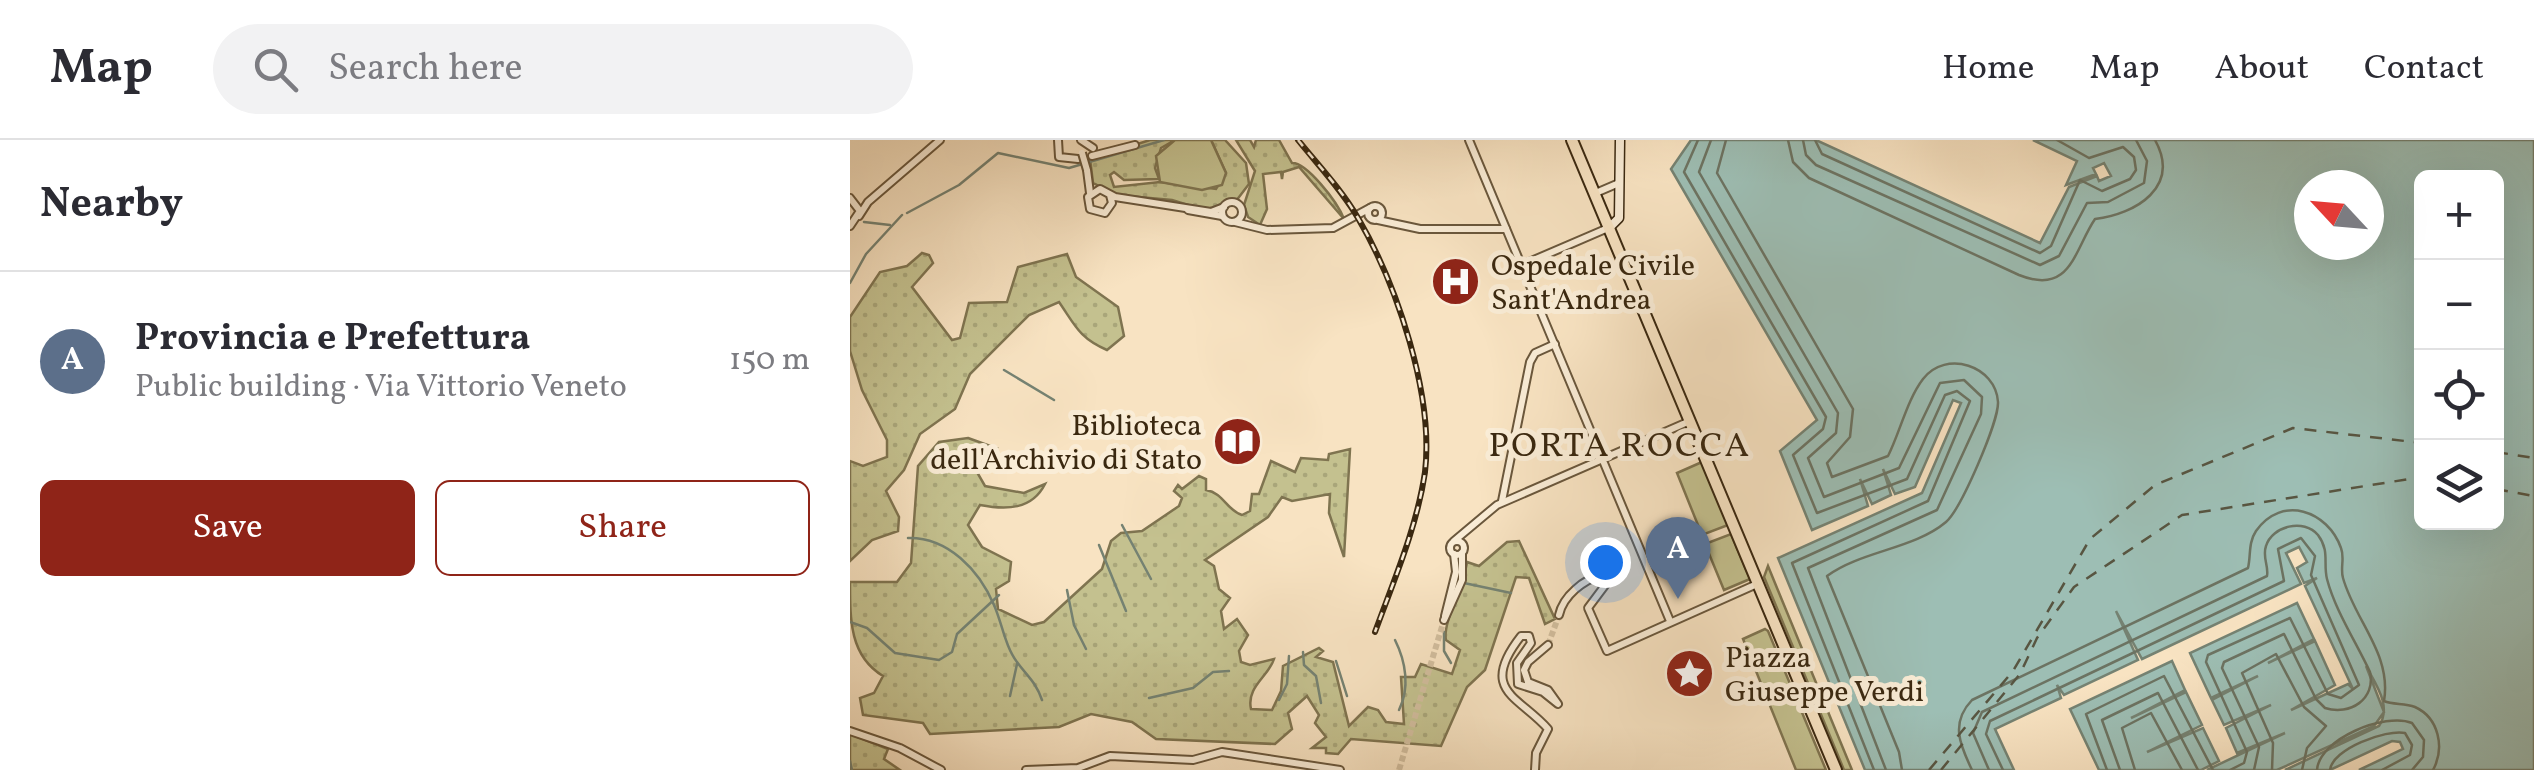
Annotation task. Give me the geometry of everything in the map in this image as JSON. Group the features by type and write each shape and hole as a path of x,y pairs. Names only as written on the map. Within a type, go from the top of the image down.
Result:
{"main road":[{"path":"1572,140 1836,770"},
{"path":"1608,228 1619,218 1620,140"}],"street":[{"path":"850,226 868,202 940,140"},
{"path":"1469,140 1673,620"},
{"path":"1058,141 1061,159 1135,144"},
{"path":"1078,141 1090,153 1087,204 1093,212 1101,214 1130,199"},
{"path":"1090,153 1108,148"},
{"path":"1089,173 1100,189 1110,195 1211,212 1237,204 1242,215 1256,227"},
{"path":"1598,192 1619,183"},
{"path":"1090,194 1100,189"},
{"path":"1110,195 1111,207"},
{"path":"859,216 853,200 868,202"},
{"path":"1179,204 1256,227 1317,229 1377,206 1380,216"},
{"path":"1223,218 1224,207"},
{"path":"1369,211 1406,226 1506,229"},
{"path":"1234,222 1242,215"},
{"path":"1522,265 1608,228"},
{"path":"1497,506 1508,485 1535,353 1555,344"},
{"path":"1458,548 1462,580 1444,620 1458,548 1472,524 1520,494 1690,421"},
{"path":"1508,485 1511,493 1520,494"},
{"path":"1559,615 1560,608 1578,588 1602,575 1606,584 1588,606 1607,651 1757,584"},
{"path":"1535,770 1536,753 1549,732 1514,703 1504,677 1512,647 1521,636 1529,636 1531,643 1517,664 1518,684 1543,692 1558,704 1548,690 1528,682 1524,670 1548,645"},
{"path":"850,731 900,748 941,770"},
{"path":"1026,770 1078,768 1110,756 1193,760 1222,752 1340,770"}],"shaded area":[{"path":"1150,140 1175,140 1161,148 1155,168 1159,179 1124,180 1114,172 1110,175 1114,187 1160,182 1216,189 1226,173 1211,140 1225,140 1246,163 1249,184 1236,201 1211,212 1172,200 1117,195 1093,183 1090,159"},
{"path":"1175,140 1211,140 1226,173 1222,185 1202,190 1160,182 1156,156"},
{"path":"1236,140 1250,140 1254,147 1256,140 1279,140 1292,163 1305,169 1321,184 1344,219 1299,167 1283,172 1282,179 1281,172 1263,174 1267,209 1260,225 1248,217 1244,205 1255,171"},
{"path":"922,253 929,255 933,263 912,287 952,340 960,338 969,303 1007,302 1018,267 1067,254 1076,277 1118,307 1124,336 1107,350 1078,330 1059,302 1029,315 970,374 955,409 920,434 904,470 886,491 899,517 898,531 872,540 850,561 850,461 863,466 887,457 887,440 862,390 850,351 850,317 880,272 907,266"},
{"path":"968,438 996,448 977,459 974,467 985,486 1024,493 1045,484 1033,499 1017,506 980,505 968,525 982,547 1011,562 1009,581 996,589 998,609 1032,625 1044,622 1102,569 1111,541 1121,533 1142,531 1179,506 1182,498 1174,491 1178,485 1182,489 1199,476 1206,479 1206,490 1242,515 1250,511 1252,494 1259,494 1271,461 1295,472 1301,458 1328,460 1329,454 1350,449 1344,557 1329,513 1330,494 1292,501 1282,497 1268,517 1205,560 1214,566 1219,589 1230,598 1221,611 1224,629 1237,619 1248,635 1239,651 1241,662 1250,665 1274,659 1252,694 1251,709 1272,710 1281,691 1283,666 1319,648 1323,651 1316,657 1333,662 1349,726 1368,707 1378,710 1386,722 1404,724 1401,677 1415,677 1421,664 1452,674 1460,650 1446,640 1446,633 1467,562 1479,566 1507,542 1519,541 1555,619 1545,624 1529,578 1516,577 1485,670 1467,687 1441,746 1351,739 1338,754 1326,753 1326,748 1312,748 1326,737 1315,723 1319,715 1307,696 1288,713 1292,729 1275,744 1156,739 1132,722 1091,714 1059,727 930,734 923,723 863,715 860,698 874,693 883,676 858,648 852,624 850,582 897,582 911,563 918,466 939,442"},
{"path":"1702,462 1728,525 1702,535 1677,473"},
{"path":"1731,534 1750,579 1724,590 1705,544"},
{"path":"1768,566 1852,770 1844,770 1764,577"},
{"path":"1765,629 1826,770 1796,770 1743,639"},
{"path":"850,734 888,749 884,759 900,770 850,770"}],"water":[{"path":"1691,140 1816,140 2040,243 2069,187 2097,176 2099,181 2111,176 2104,163 2093,168 2096,174 2066,185 2077,161 2033,140 2534,140 2534,770 2359,770 2403,749 2400,742 2392,741 2330,770 2285,770 2379,726 2384,713 2374,726 2277,770 2207,770 2285,733 2237,753 2226,728 2271,705 2224,725 2212,700 2258,676 2211,698 2190,653 2297,603 2314,639 2268,663 2315,641 2335,685 2291,710 2348,684 2353,689 2305,586 2317,578 2304,583 2297,568 2307,562 2299,547 2286,553 2301,584 2142,659 2116,611 2138,660 2064,695 2057,685 2061,698 1995,729 2014,770 1865,770 1778,558 1922,493 1961,403 1953,400 1915,487 1895,494 1883,469 1891,495 1872,504 1860,479 1868,506 1812,530 1780,451 1817,420 1671,169","holes":["2366,666 2381,696 2384,711"]},
{"path":"2172,661 2185,690 2131,718 2186,692 2202,725 2147,752 2203,728 2219,761 2201,770 2099,770 2070,709"}],"waterway":[{"path":"907,213 959,185 998,153 1069,168 1164,140"},
{"path":"850,283 866,254 902,215"},
{"path":"864,222 890,225"},
{"path":"1004,370 1054,400"},
{"path":"934,466 956,459 974,461"},
{"path":"1122,525 1151,579"},
{"path":"908,538 936,543 971,568 988,592 1013,656 1042,700"},
{"path":"1099,545 1126,611"},
{"path":"1464,583 1511,593"},
{"path":"1067,590 1074,625 1086,649"},
{"path":"850,622 867,628 895,653 939,660 952,652 957,634 999,595"},
{"path":"1444,632 1444,651 1451,663"},
{"path":"1395,640 1405,675 1405,693 1399,710"},
{"path":"1303,652 1304,665 1316,676 1321,703"},
{"path":"1279,700 1287,684 1289,656"},
{"path":"1336,661 1347,696"},
{"path":"1010,696 1017,664"},
{"path":"1149,698 1193,688 1213,672 1229,671"},
{"path":"850,761 852,770"}],"ferry route":[{"path":"1929,770 2013,671 2090,539 2155,485 2293,428 2414,442"},
{"path":"2504,453 2534,458"},
{"path":"1941,770 2020,674 2037,638 2074,587 2182,515 2414,478"},
{"path":"2504,490 2534,496"}],"tunnel":[{"path":"1548,645 1559,615"},
{"path":"1399,770 1444,620"}],"railway":[{"path":"1298,140 1345,198 1372,245 1410,341 1424,409 1425,472 1421,493 1375,632"}],"place":[{"name":"Ospedale Civile Sant'Andrea","path":"1456,282"},
{"name":"Biblioteca dell'Archivio di Stato","path":"1237,442"},
{"name":"Provincia e Prefettura","path":"1678,599"},
{"name":"Piazza Giuseppe Verdi","path":"1690,674"}],"district":[{"name":"PORTA ROCCA","path":"1620,444"}]}
